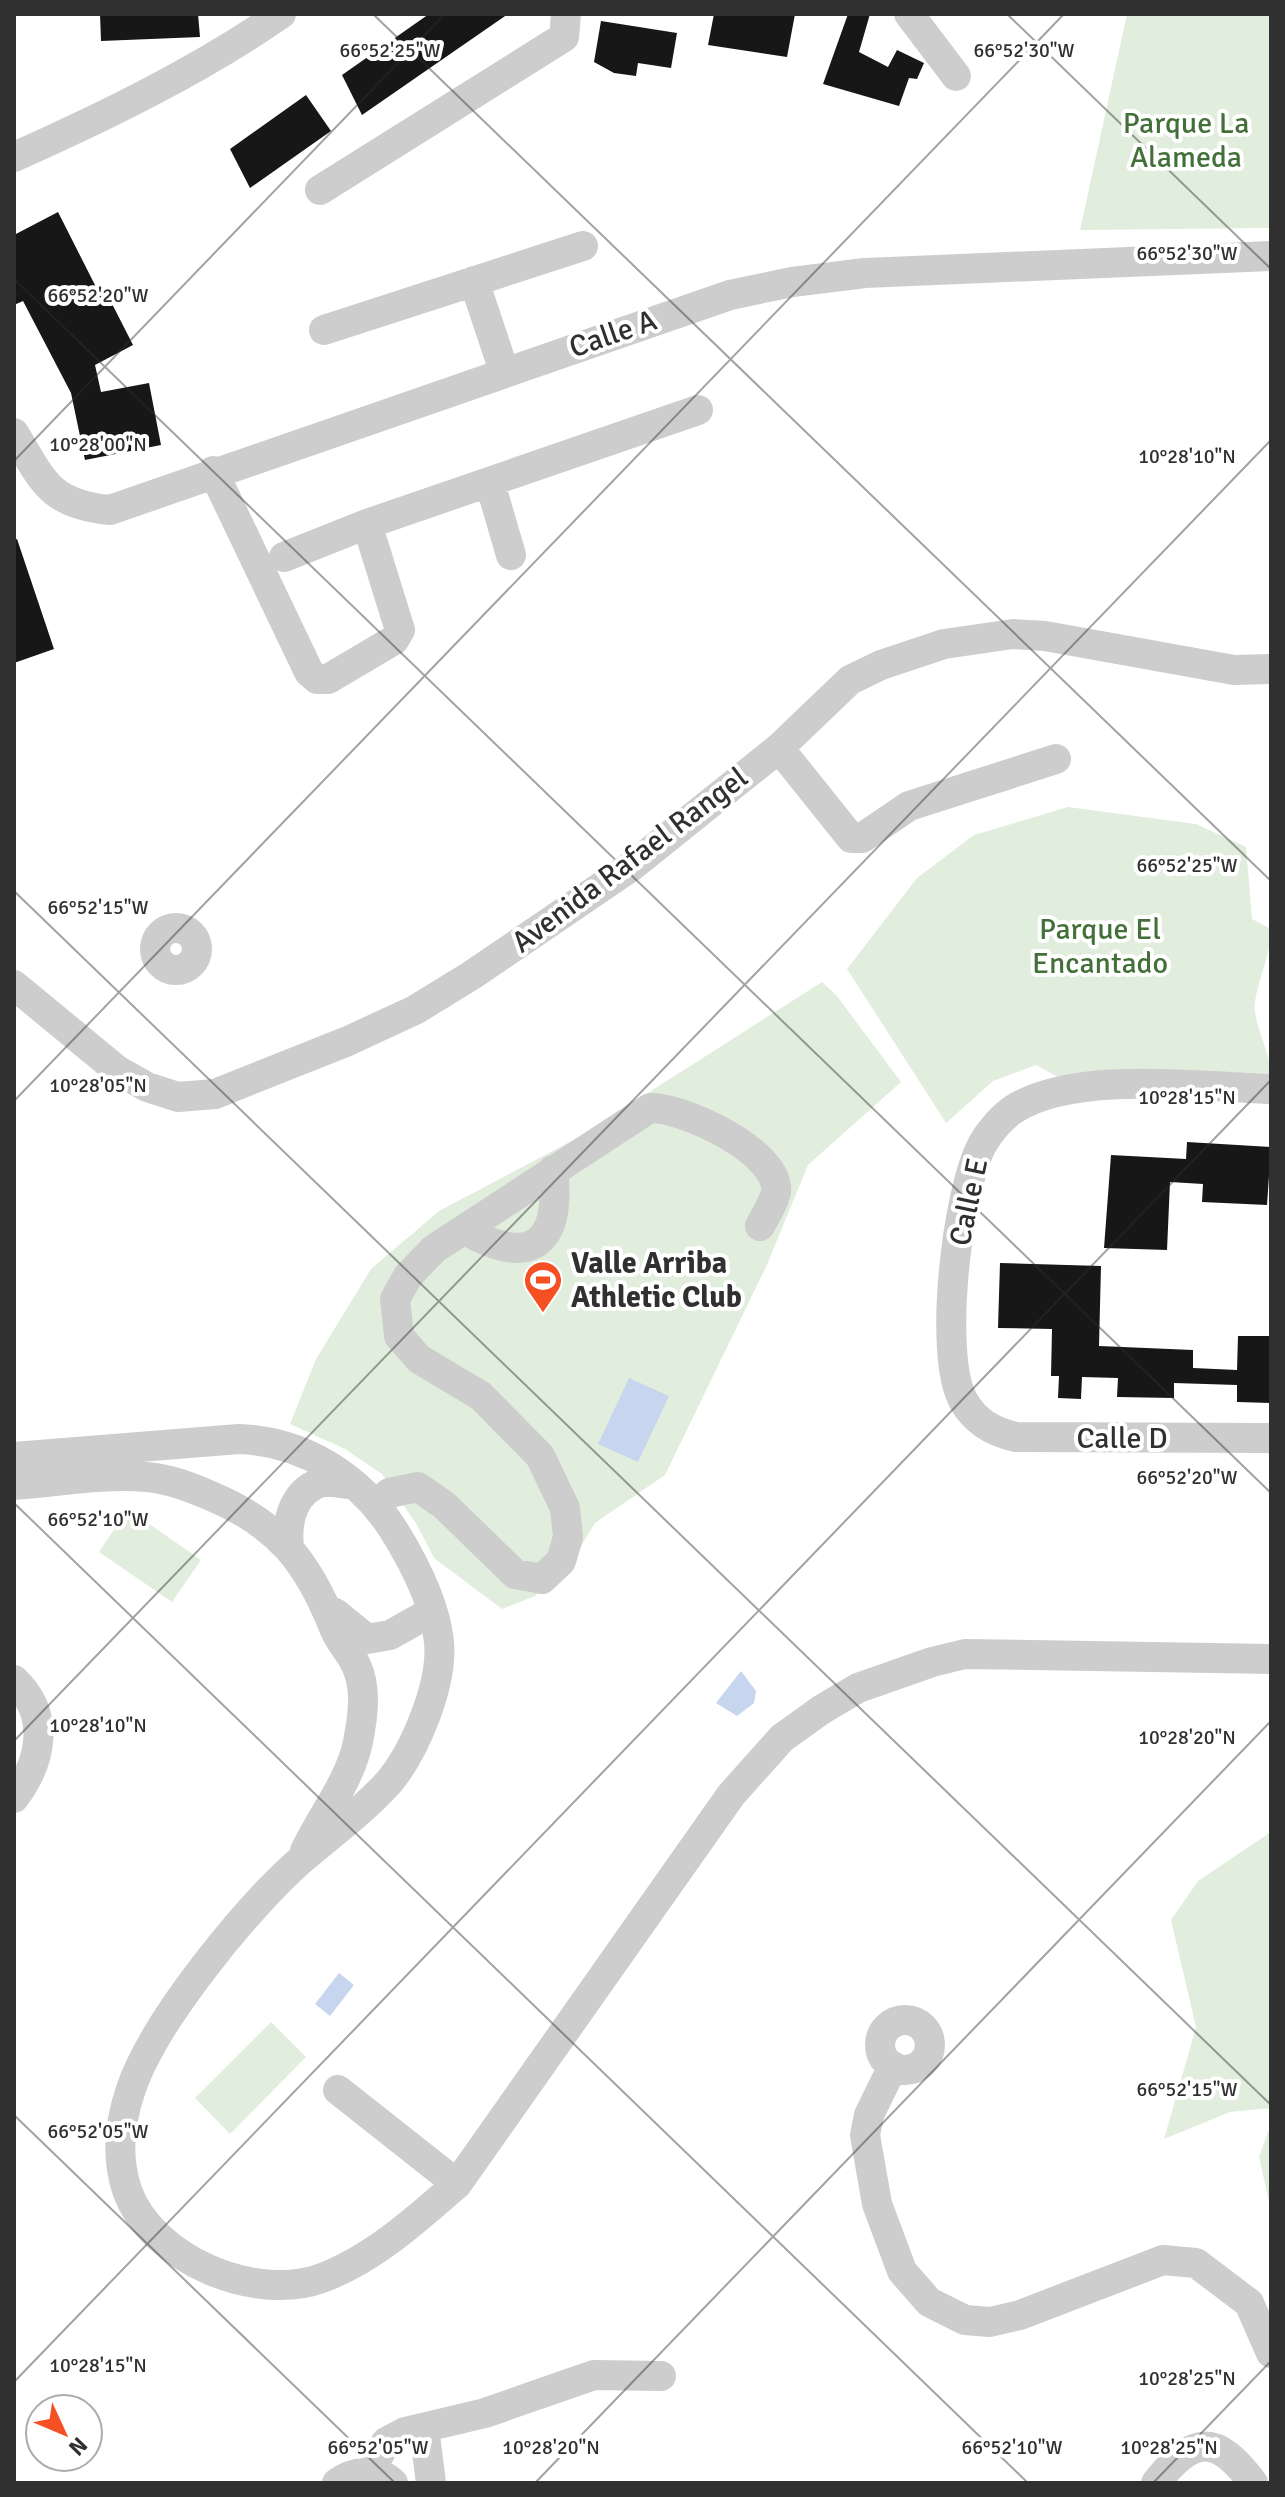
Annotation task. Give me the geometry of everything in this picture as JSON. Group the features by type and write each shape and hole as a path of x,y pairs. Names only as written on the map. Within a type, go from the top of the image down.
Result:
{"street":[{"path":"14,157 142,96 236,45 281,14"},
{"path":"320,190 564,37 566,14"},
{"path":"909,14 956,76"},
{"path":"324,330 583,246"},
{"name":"Calle A","path":"14,433 47,488 72,504 110,510 213,471 730,295 792,282 932,270 1271,256"},
{"path":"474,281 504,371"},
{"path":"284,557 367,524 698,410"},
{"path":"213,471 309,672 317,679 328,679 394,640 400,630 367,524"},
{"path":"490,483 511,555"},
{"name":"Avenida Rafael Rangel","path":"14,985 117,1070 147,1087 178,1097 215,1094 348,1041 415,1010 461,982 632,866 779,748 850,680 912,653 977,638 1013,634 1045,636 1188,664 1234,670 1271,669"},
{"path":"779,748 851,838 862,838 909,806 1056,759"},
{"name":"Calle E","path":"978,1419 965,1403 953,1366 958,1234 972,1171 982,1144 996,1125 1014,1109 1034,1100 1090,1084 1271,1089"},
{"path":"289,1547 288,1522 300,1497 325,1481 367,1496 418,1487 444,1505 515,1574 542,1579 561,1561 568,1537 565,1508 540,1456 481,1396 419,1359 399,1336 395,1299 408,1276 434,1249 650,1108 662,1108 744,1144 761,1161 774,1177 776,1193 760,1226"},
{"path":"465,1230 494,1247 521,1250 545,1236 558,1204 553,1170"},
{"name":"Calle D","path":"978,1419 994,1432 1016,1437 1271,1438"},
{"path":"14,1457 264,1440 310,1456 367,1496 425,1591 431,1612 439,1644 429,1699 413,1748 388,1782 327,1841 301,1860 222,1945 144,2054 120,2127 121,2163 128,2192 147,2223 204,2271 238,2280 283,2284 321,2279 362,2257 416,2220 457,2184 731,1795 782,1738 821,1710 858,1688 896,1672 965,1654 1271,1659"},
{"path":"14,1485 122,1476 172,1481 242,1511 265,1525 305,1567 325,1603 335,1632 355,1664 364,1688 358,1743 333,1800 301,1860"},
{"path":"325,1603 344,1624 367,1639 390,1635 431,1612"},
{"path":"14,1680 29,1693 39,1729 32,1774 14,1798"},
{"path":"893,2066 869,2115 865,2135 877,2204 902,2271 929,2302 965,2320 990,2322 1020,2315 1163,2260 1196,2263 1249,2303 1271,2353"},
{"path":"338,2090 457,2184"},
{"path":"337,2483 349,2475 381,2478 386,2442 424,2428 485,2413 594,2375 661,2376"},
{"path":"424,2428 431,2483"},
{"path":"1156,2483 1174,2459 1191,2449 1210,2447 1233,2456 1253,2483"}],"green space":[{"name":"Parque La Alameda","path":"1127,14 1271,14 1271,228 1080,230"},
{"name":"Parque El Encantado","path":"1068,807 1196,824 1246,847 1252,919 1271,929 1255,1011 1271,1076 1065,1081 1036,1065 993,1081 946,1123 847,969 917,878 974,835"},
{"name":"Valle Arriba Athletic Club","path":"822,982 837,996 901,1082 808,1165 766,1267 665,1475 595,1523 567,1570 535,1596 502,1609 434,1558 417,1525 382,1474 345,1449 290,1424 316,1359 371,1269 439,1211 577,1138"},
{"path":"128,1509 201,1560 172,1602 99,1552"},
{"path":"1271,1832 1271,2108 1230,2112 1164,2139 1196,2027 1171,1920 1198,1881"},
{"path":"271,2022 306,2057 230,2134 195,2098"},
{"path":"1271,2124 1271,2211 1259,2157"}],"water":[{"path":"629,1378 669,1396 638,1462 598,1444"},
{"path":"741,1671 756,1691 754,1703 737,1716 716,1703"},
{"path":"339,1973 354,1985 330,2016 315,2004"}],"building":[{"path":"100,14 198,14 200,37 101,41"},
{"path":"429,14 508,14 362,115 342,75"},
{"path":"714,14 795,14 787,57 708,45"},
{"path":"848,14 870,14 859,52 888,67 897,50 924,63 917,79 909,78 899,106 823,84"},
{"path":"601,21 677,33 671,68 638,63 636,76 614,73 594,62"},
{"path":"306,95 331,131 250,188 230,149"},
{"path":"58,212 98,291 104,288 133,345 95,365 101,392 149,383 161,445 85,460 71,393 23,301 14,305 14,235"},
{"path":"17,539 54,649 14,663 14,540"},
{"path":"1187,1142 1271,1147 1267,1205 1202,1202 1203,1184 1170,1182 1167,1250 1104,1248 1111,1155 1186,1159"},
{"path":"1000,1263 1101,1266 1099,1346 1193,1350 1193,1368 1237,1370 1238,1336 1271,1336 1271,1403 1237,1402 1237,1385 1174,1383 1174,1398 1117,1397 1118,1378 1082,1377 1081,1399 1058,1398 1059,1376 1051,1376 1052,1329 998,1328"}],"place":[{"name":"Valle Arriba Athletic Club","path":"543,1314"}]}
